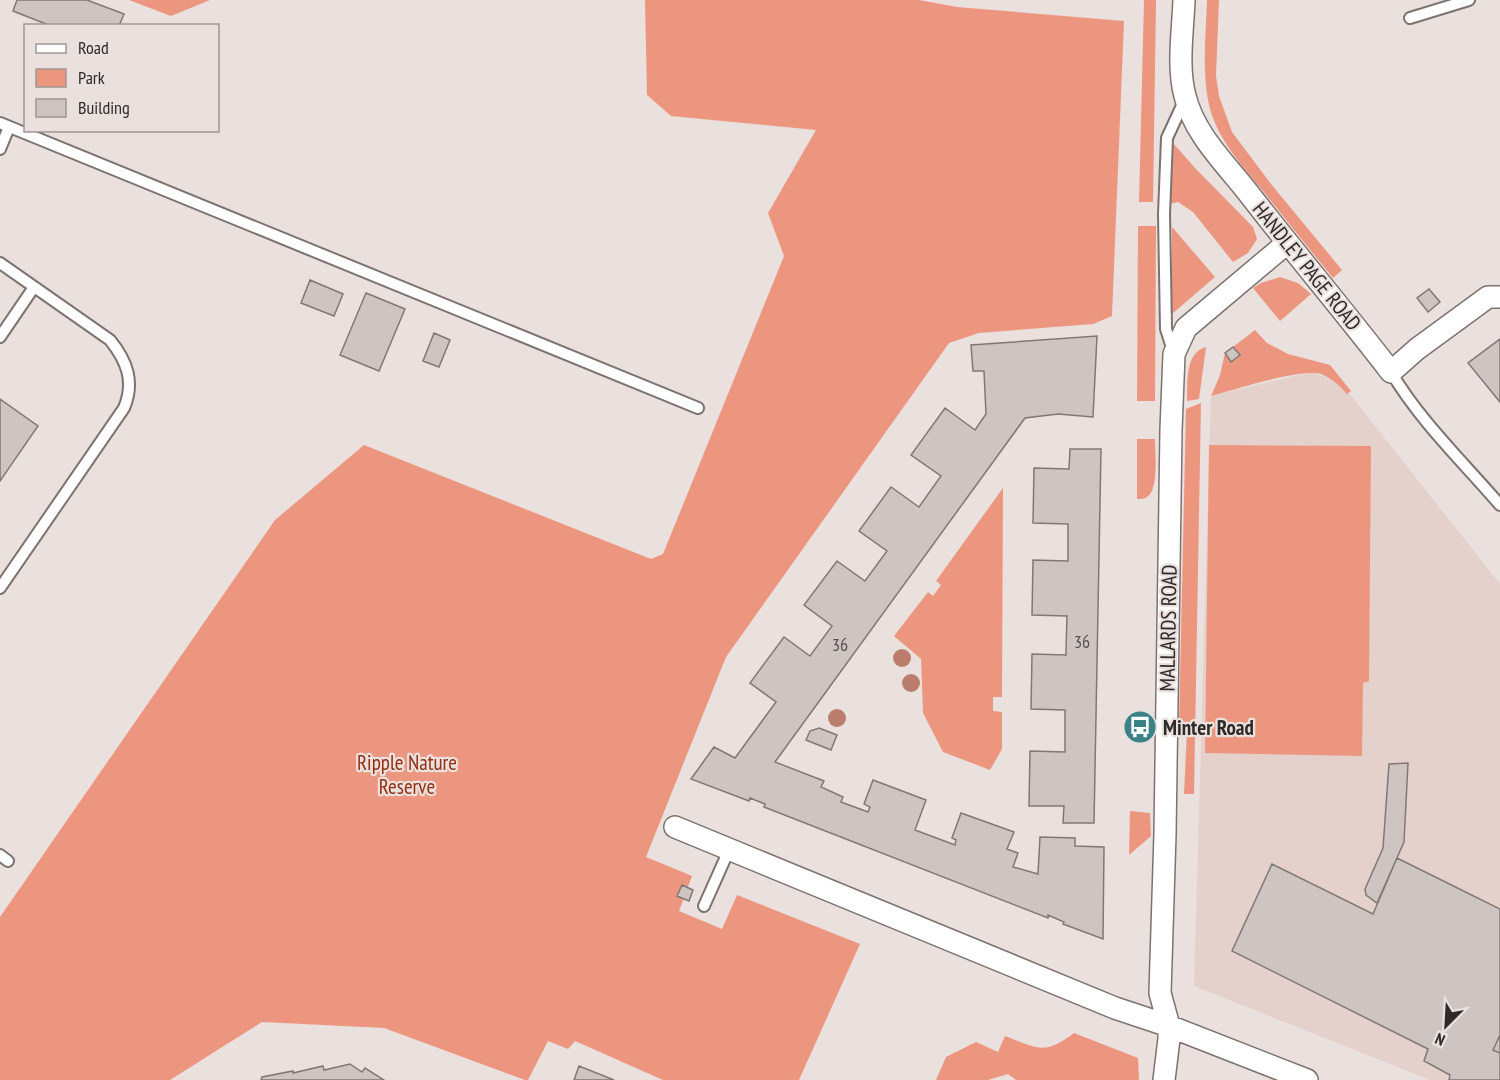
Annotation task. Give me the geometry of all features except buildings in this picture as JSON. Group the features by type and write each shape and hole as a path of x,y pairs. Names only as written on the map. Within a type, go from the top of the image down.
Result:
{"street":[{"name":"HANDLEY PAGE ROAD","path":"1184,0 1182,69 1185,98 1196,123 1215,154 1328,291 1391,372"},
{"name":"MALLARDS ROAD","path":"1164,1080 1169,1047 1169,1026 1160,993 1166,834 1170,430 1174,354 1186,328 1287,243"},
{"path":"1391,372 1417,349 1488,297 1500,297"},
{"path":"675,826 1115,1008 1169,1026 1307,1080"}],"lane":[{"path":"1410,18 1469,0"},
{"name":"MALLARDS ROAD","path":"1174,354 1166,329 1164,203 1167,138 1185,98"},
{"path":"0,149 4,125 698,408"},
{"path":"0,263 110,340 121,353 127,367 129,391 124,408 0,588"},
{"path":"0,337 34,287"},
{"name":"HANDLEY PAGE ROAD","path":"1391,372 1423,416 1500,505"},
{"path":"704,906 729,850"}],"shaded area":[{"path":"1314,373 1328,378 1349,393 1500,584 1500,1080 1430,1080 1194,986 1211,396"}],"green space":[{"path":"129,0 210,0 171,16"},
{"name":"Ripple Nature Reserve","path":"645,0 919,0 957,7 1124,21 1112,316 1093,324 979,333 949,343 726,657 646,857 692,876 679,911 722,929 737,895 860,944 799,1080 663,1080 575,1041 568,1049 548,1041 528,1080 525,1080 384,1028 262,1022 170,1080 0,1080 0,917 275,520 364,445 651,559 663,554 784,256 768,213 816,130 671,116 647,95"},
{"path":"1144,0 1156,0 1153,202 1139,202"},
{"path":"1207,0 1219,0 1216,76 1219,96 1232,132 1271,184 1342,270 1333,278 1240,163 1217,127 1208,100 1205,75"},
{"path":"1173,143 1253,227 1257,239 1248,253 1233,262 1193,212 1178,202 1170,204"},
{"path":"1138,226 1156,226 1155,401 1137,401"},
{"path":"1172,227 1215,277 1172,314"},
{"path":"1280,277 1298,283 1311,294 1280,321 1253,288"},
{"path":"1255,330 1267,343 1288,354 1330,365 1351,391 1347,394 1328,378 1321,374 1311,373 1283,377 1211,396 1220,375 1225,353 1232,361 1240,355 1233,347"},
{"path":"1206,347 1199,399 1187,401 1191,362 1199,350"},
{"path":"1201,403 1194,794 1184,794 1187,731 1179,724 1186,409"},
{"path":"1137,439 1155,439 1155,479 1151,493 1143,499 1137,499"},
{"path":"1209,445 1371,446 1369,681 1363,683 1362,756 1205,753"},
{"path":"1003,488 1002,697 993,697 993,711 1002,712 1002,749 990,770 943,752 923,713 921,659 894,636 928,592 933,596 941,585 936,581"},
{"path":"1130,811 1150,813 1151,836 1129,855"},
{"path":"1074,1033 1138,1058 1139,1080 1016,1080 1008,1074 988,1080 936,1080 946,1057 976,1042 998,1052 1005,1036 1040,1048 1055,1045"}],"place":[{"name":"Minter Road","path":"1140,727"}]}
